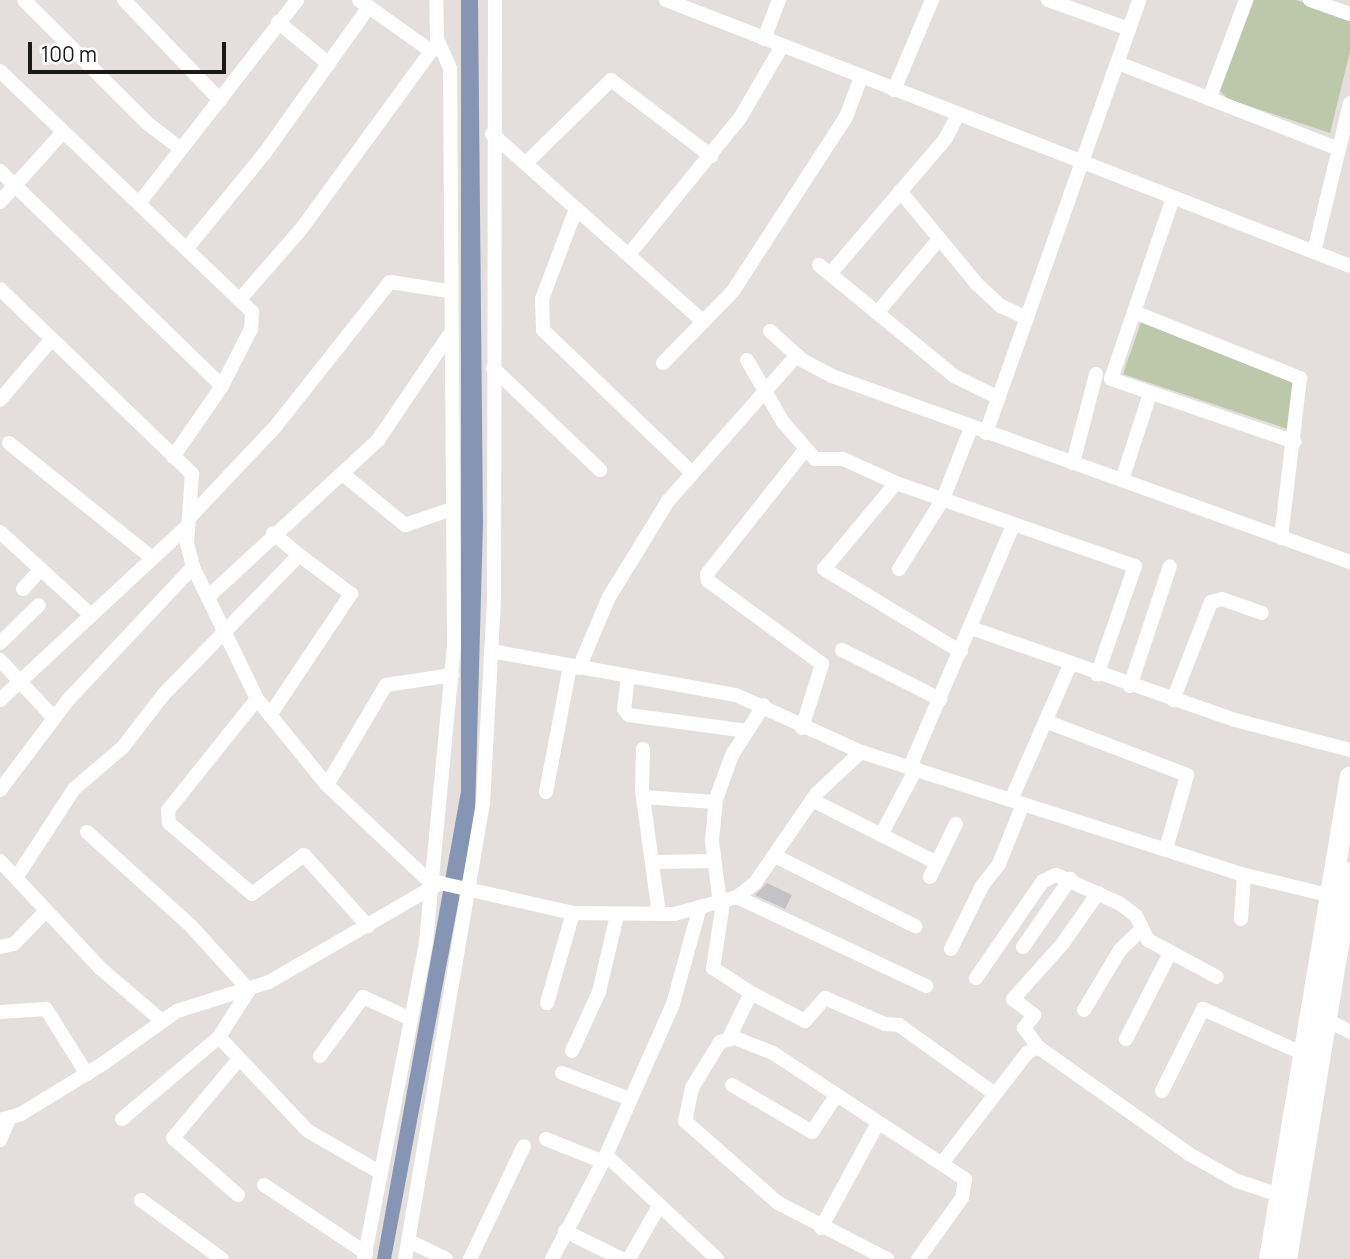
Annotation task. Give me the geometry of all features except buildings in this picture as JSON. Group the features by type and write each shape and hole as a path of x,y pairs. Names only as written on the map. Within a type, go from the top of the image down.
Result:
{"highway":[{"path":"1286,1259 1318,1015 1338,910 1350,777"},
{"path":"1338,910 1350,872"},
{"path":"1269,1259 1304,1054 1318,1015"}],"street":[{"path":"24,0 147,123 181,149"},
{"path":"124,0 220,100"},
{"path":"140,202 297,0"},
{"path":"241,298 302,228 436,49 436,0"},
{"path":"405,1259 483,803 491,651 492,134 495,0"},
{"path":"666,0 1350,266"},
{"path":"764,39 779,0"},
{"path":"894,90 932,0"},
{"path":"1048,0 1129,29"},
{"path":"986,433 1139,0"},
{"path":"1209,99 1246,0"},
{"path":"1310,0 1350,15"},
{"path":"187,248 329,64 364,4 436,49 450,68 449,335 452,509 452,675 437,884 365,1256 264,1185"},
{"path":"278,22 329,64"},
{"path":"631,252 711,156 782,46"},
{"path":"1118,63 1339,149"},
{"path":"0,71 241,298 253,322 222,386 173,457"},
{"path":"663,363 733,291 846,117 861,77"},
{"path":"528,162 611,80 711,156"},
{"path":"1314,252 1350,103"},
{"path":"958,114 946,138 825,270 954,376 999,398"},
{"path":"0,202 64,132"},
{"path":"492,134 528,162 576,209 631,252 704,322"},
{"path":"0,171 222,386"},
{"path":"900,191 939,239 1001,306 1027,318"},
{"path":"1173,198 1111,380 1296,442"},
{"path":"576,209 542,299 543,330 692,473"},
{"path":"877,313 939,239"},
{"path":"0,700 188,522 275,427 390,282 449,291"},
{"path":"0,289 194,478 188,522 193,567 227,632 257,699 327,785 437,884 468,887 573,913 617,915 699,910 737,897 775,856 812,800 861,752"},
{"path":"1134,312 1300,379 1296,442 1281,538"},
{"path":"770,331 797,355 832,376 1350,562"},
{"path":"209,596 273,533 344,475 378,440 449,335"},
{"path":"0,400 52,339"},
{"path":"546,792 575,667 628,561 692,473 797,355"},
{"path":"747,360 764,391 805,450 822,462 843,459 896,483 1135,566 1097,675"},
{"path":"493,368 600,470"},
{"path":"1073,463 1096,374"},
{"path":"1122,480 1150,394"},
{"path":"899,569 943,499 971,428"},
{"path":"9,443 152,558"},
{"path":"802,728 822,664 713,585 707,574 805,450"},
{"path":"344,475 405,525 452,509"},
{"path":"896,483 824,569 961,652"},
{"path":"881,835 913,768 1013,524"},
{"path":"0,532 90,615"},
{"path":"270,715 351,594 273,533"},
{"path":"16,878 74,789 123,747 163,695 299,555"},
{"path":"1130,686 1170,566"},
{"path":"0,790 53,717 193,567"},
{"path":"23,589 41,569"},
{"path":"1173,700 1211,602 1226,600 1262,613"},
{"path":"0,643 39,605"},
{"path":"971,628 1173,700 1350,750"},
{"path":"842,650 940,699"},
{"path":"491,651 736,695 764,705 802,728 861,752 1166,849 1338,910"},
{"path":"0,660 53,717"},
{"path":"951,949 1004,855 1017,802 1045,721 1070,665"},
{"path":"327,785 386,685 452,675"},
{"path":"628,677 624,709 629,715 747,731"},
{"path":"257,699 168,810 169,822 252,894 304,855 368,926"},
{"path":"764,705 747,731 715,802 714,861 721,903 713,968 751,993 805,1021 825,998 885,1024 902,1026 995,1094"},
{"path":"1045,721 1186,775 1166,849"},
{"path":"643,749 643,797 659,914"},
{"path":"643,797 715,802"},
{"path":"812,800 937,863"},
{"path":"930,877 956,824"},
{"path":"87,832 191,926 249,990"},
{"path":"775,856 915,926"},
{"path":"0,861 100,968 162,1021"},
{"path":"653,862 714,861"},
{"path":"1241,919 1244,875"},
{"path":"976,978 1046,878 1070,879 1098,892 1130,912 1148,940 1217,977"},
{"path":"1023,947 1070,879"},
{"path":"0,1140 5,1119 87,1074 162,1021 249,990 368,926 437,884"},
{"path":"1098,892 1063,943 1013,999 1034,1014 1024,1028 1038,1048 1206,1164 1279,1195"},
{"path":"737,897 926,985"},
{"path":"552,1259 605,1159 627,1098 673,1004 699,910"},
{"path":"0,948 14,944 46,911"},
{"path":"547,1003 573,913"},
{"path":"572,1051 598,992 617,915"},
{"path":"1084,1010 1120,950 1142,929"},
{"path":"1126,1039 1170,953"},
{"path":"122,1119 219,1037 249,990"},
{"path":"751,993 729,1038 712,1050 692,1088 685,1121 747,1181 821,1228 887,1259"},
{"path":"320,1056 363,997 411,1019"},
{"path":"0,1012 46,1009 87,1074"},
{"path":"1162,1091 1203,1009 1304,1054"},
{"path":"1318,1015 1350,1032"},
{"path":"219,1037 308,1131 381,1173"},
{"path":"729,1038 773,1053 878,1123 943,1162 966,1186 918,1259"},
{"path":"943,1162 1027,1053 1038,1048"},
{"path":"238,1195 173,1138 239,1059"},
{"path":"562,1073 627,1098"},
{"path":"732,1085 812,1132 836,1096"},
{"path":"821,1228 878,1123"},
{"path":"546,1139 605,1159 717,1259"},
{"path":"470,1259 524,1146"},
{"path":"141,1200 222,1259"},
{"path":"629,1259 659,1206"},
{"path":"565,1231 622,1259"},
{"path":"409,1241 446,1259"}],"green space":[{"path":"1254,0 1296,0 1350,19 1350,52 1330,133 1228,99 1220,91"},
{"path":"1141,322 1294,383 1288,429 1123,374"}],"water":[{"path":"461,0 478,0 483,523 475,814 391,1259 377,1259 461,791"}]}
